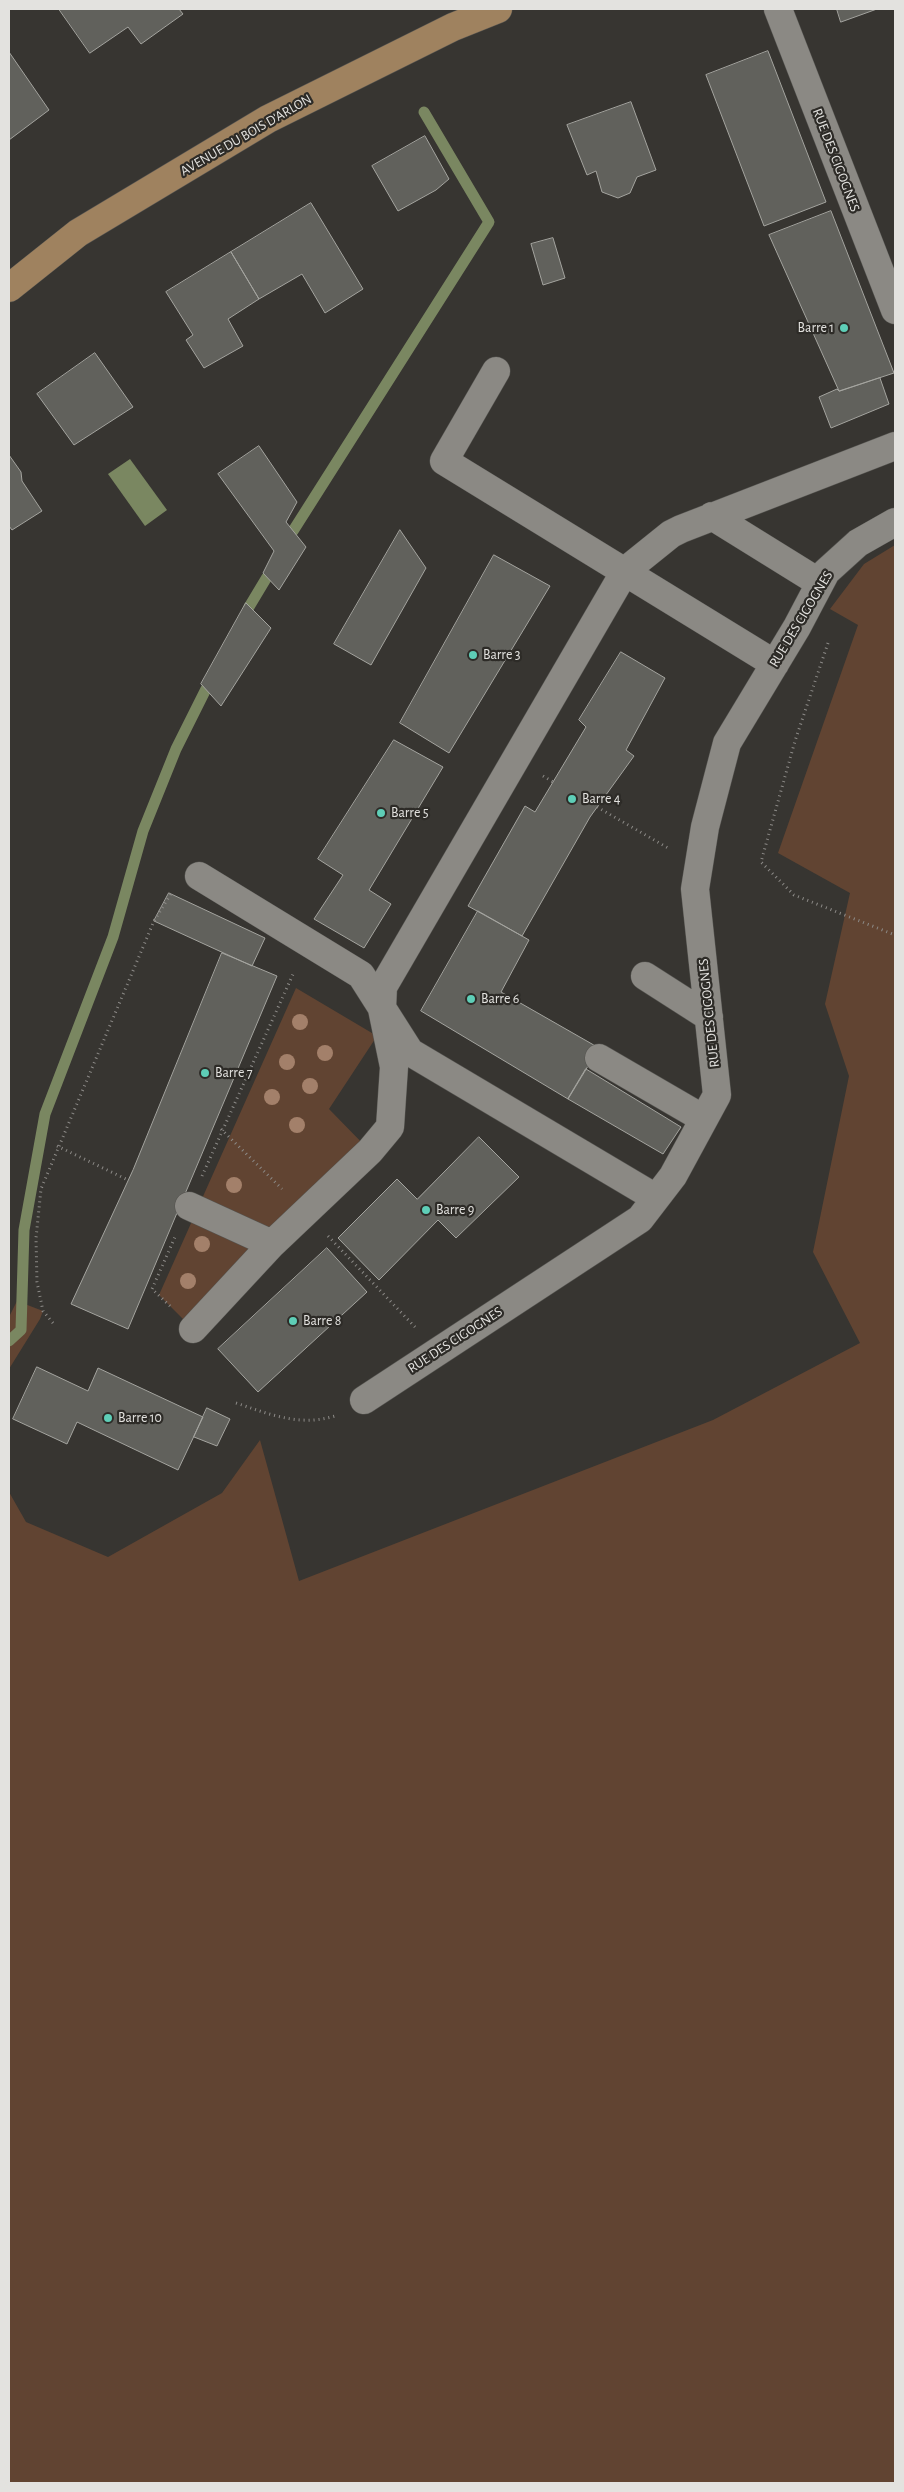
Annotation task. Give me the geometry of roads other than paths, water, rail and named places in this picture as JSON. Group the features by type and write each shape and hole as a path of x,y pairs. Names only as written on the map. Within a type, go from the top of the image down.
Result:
{"main road":[{"name":"AVENUE DU BOIS D'ARLON","path":"9,288 78,234 268,119 452,27 498,9"}],"street":[{"name":"RUE DES CIGOGNES","path":"778,9 884,255 895,310"},
{"path":"496,371 444,461 775,664"},
{"path":"194,1329 272,1244 370,1151 390,1128 394,1067 382,1009 383,987 625,571 672,534 712,516 895,446"},
{"path":"712,516 820,583"},
{"name":"RUE DES CIGOGNES","path":"364,1400 640,1219 673,1176 717,1095 695,889 705,827 727,743 806,611 826,572 858,542 895,522"},
{"path":"199,876 361,975 410,1052 656,1198"},
{"path":"645,976 709,1017"},
{"path":"599,1058 704,1119"},
{"path":"189,1206 272,1244"}],"waterway":[{"path":"293,531 489,222 424,112"},
{"path":"249,607 267,577"},
{"path":"9,1341 21,1330 24,1230 45,1114 113,937 143,831 176,749 206,689"}],"place":[{"name":"Barre 1","path":"844,328"},
{"name":"Barre 3","path":"473,655"},
{"name":"Barre 4","path":"572,799"},
{"name":"Barre 5","path":"381,813"},
{"name":"Barre 6","path":"471,999"},
{"name":"Barre 7","path":"205,1073"},
{"name":"Barre 9","path":"426,1210"},
{"name":"Barre 8","path":"293,1321"},
{"name":"Barre 10","path":"108,1418"}]}
